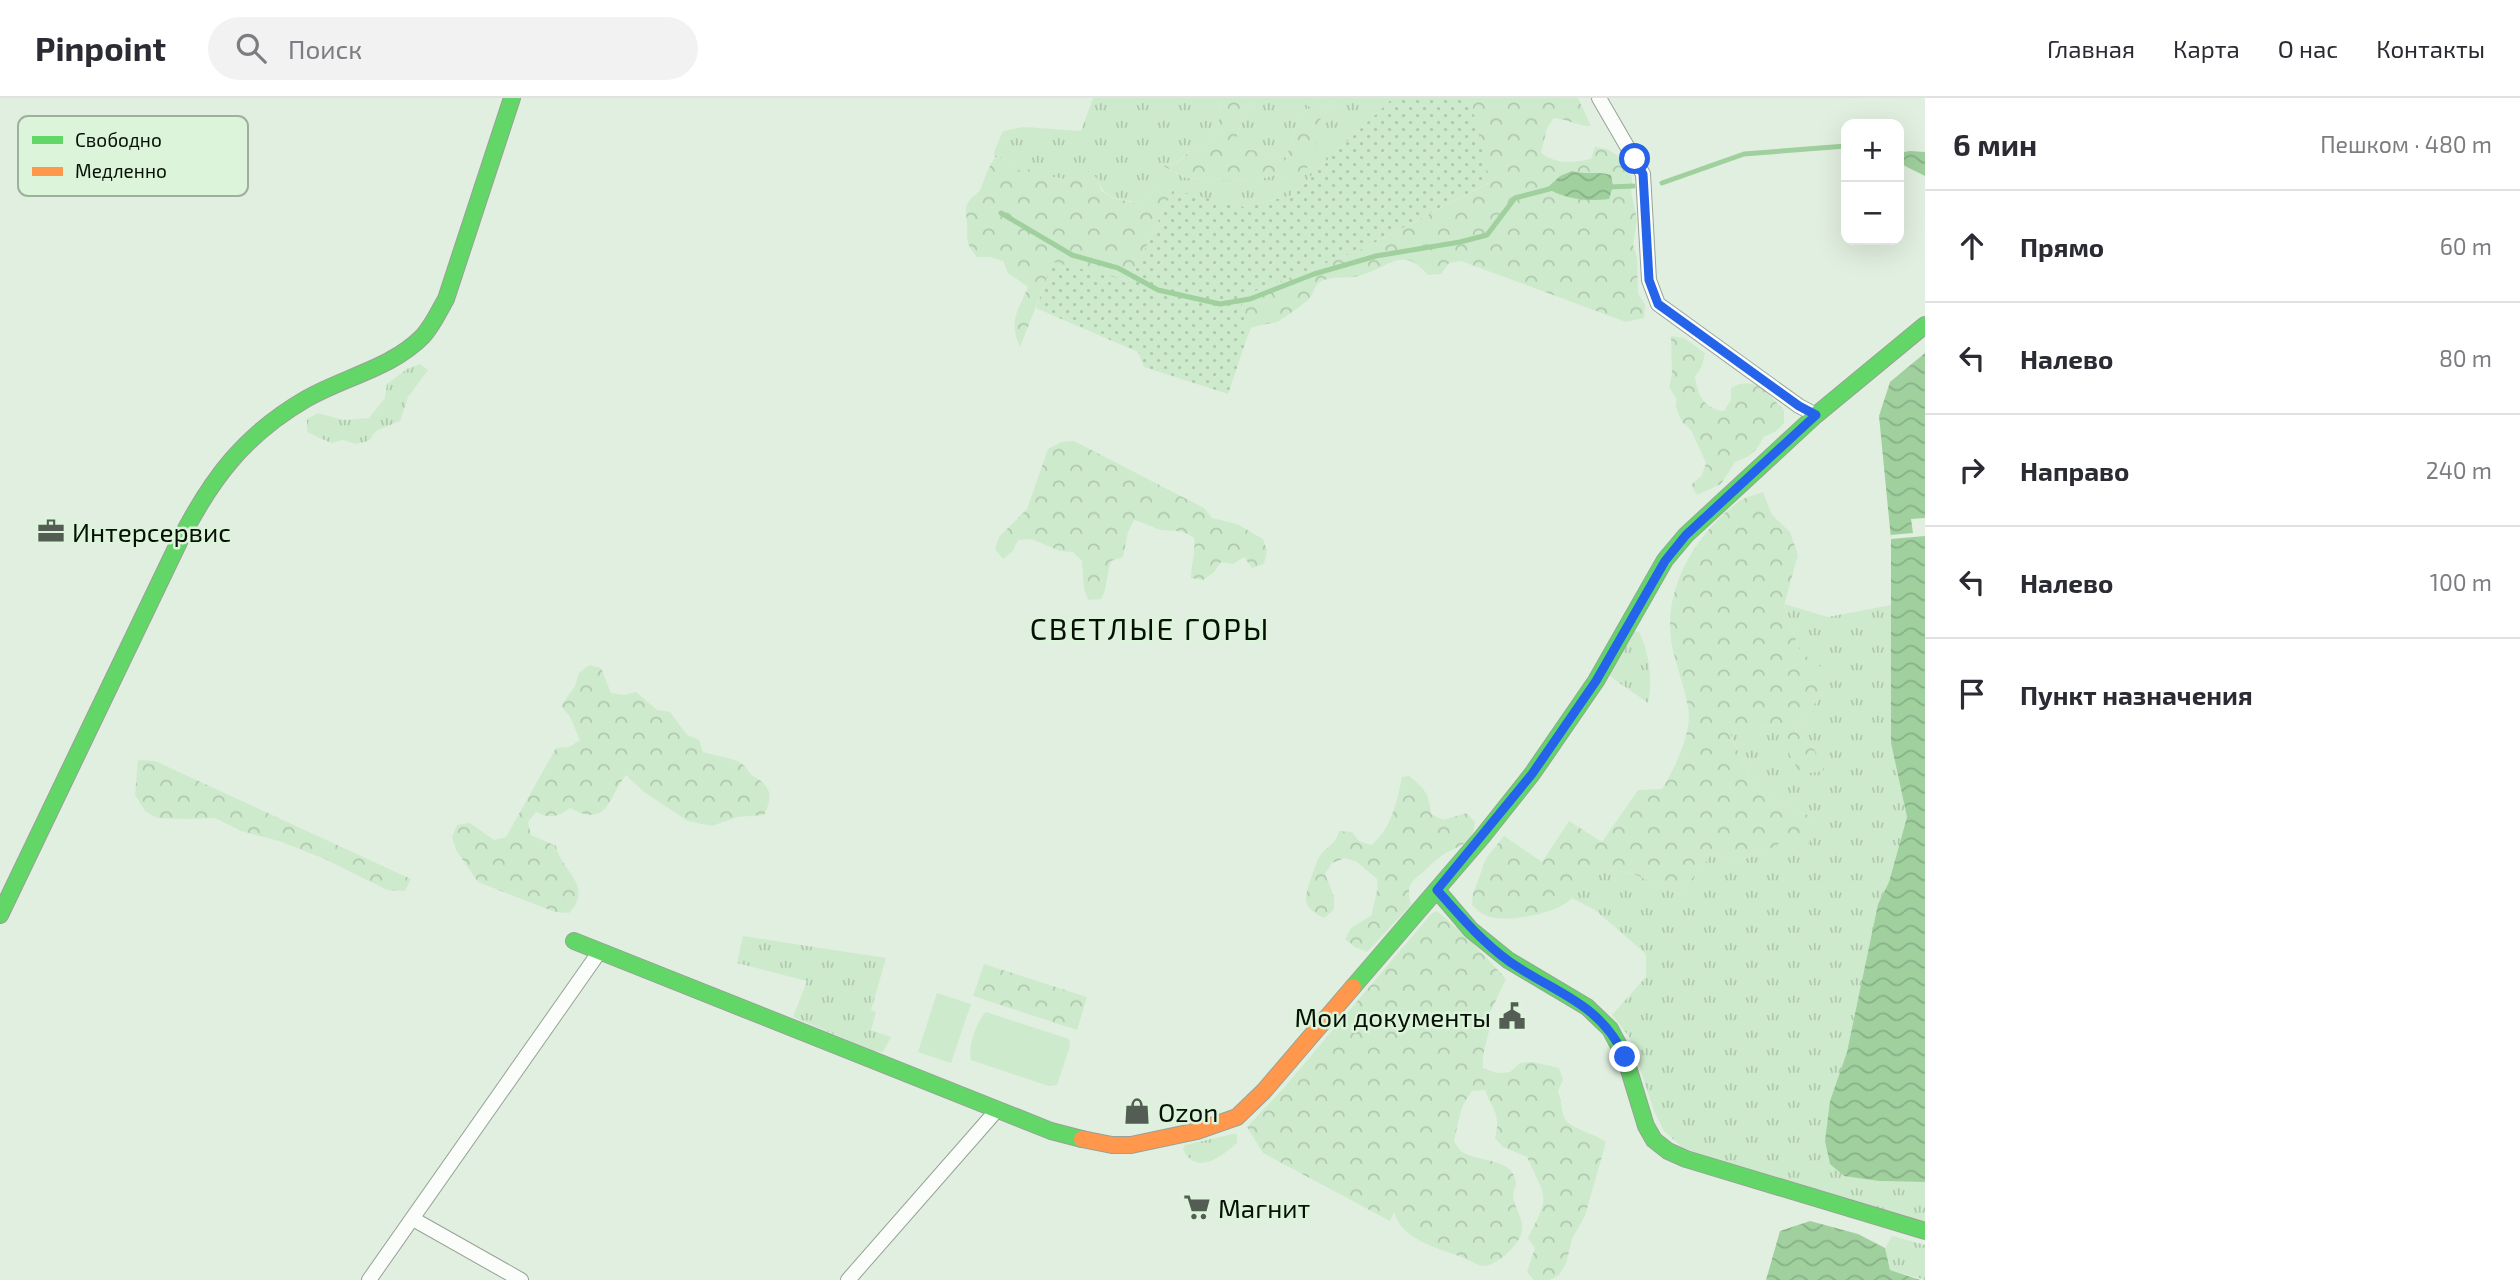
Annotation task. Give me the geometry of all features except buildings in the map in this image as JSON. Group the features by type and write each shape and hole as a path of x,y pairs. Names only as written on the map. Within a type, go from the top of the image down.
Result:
{"street":[{"path":"0,915 98,705 194,514 214,481 237,451 272,423 324,389 389,360 411,347 424,336 433,322 446,299 512,98"},
{"path":"1599,98 1643,174 1649,280 1658,304 1799,406 1816,415"},
{"path":"574,941 1051,1131 1120,1146 1202,1129 1235,1118 1264,1091 1437,890 1532,774 1596,681 1633,615 1672,552 1686,535 1816,415 1925,325"},
{"path":"1437,890 1471,930 1508,960 1587,1007 1610,1029 1625,1057 1646,1126 1654,1140 1668,1151 1698,1163 1925,1231"},
{"path":"369,1280 600,951"},
{"path":"848,1280 997,1111"},
{"path":"413,1219 521,1280"}],"green space":[{"path":"1093,98 1219,98 1217,132 1213,138 1208,143 1191,148 1179,160 1164,167 1186,178 1250,181 1275,175 1288,178 1314,145 1319,133 1319,121 1337,98 1393,98 1290,196 1244,207 1155,187 1148,197 1137,203 1117,199 1104,191 1097,178 1065,179 1052,177 1040,170 1016,171 1008,159 995,157 994,152 1003,131 1023,127 1081,131"},
{"path":"1219,98 1252,98 1237,135 1238,149 1262,151 1285,162 1297,124 1314,98 1337,98 1319,121 1319,133 1308,167 1288,178 1275,175 1250,181 1186,178 1163,166 1176,163 1191,148 1208,143 1213,138 1217,132"},
{"path":"1252,98 1314,98 1297,124 1285,162 1262,151 1237,149 1237,135"},
{"path":"1393,98 1470,98 1490,182 1364,248 1240,297 1248,335 1228,394 1144,367 1138,352 1036,308 1053,262 1130,281 1173,190 1244,207 1290,196"},
{"path":"1470,98 1578,98 1591,126 1554,118 1547,128 1541,153 1553,160 1571,162 1591,159 1595,147 1607,149 1618,156 1632,178 1631,191 1637,219 1633,245 1637,257 1638,293 1645,305 1644,318 1626,322 1461,261 1449,263 1441,274 1428,275 1419,266 1403,259 1362,275 1320,282 1308,300 1277,322 1251,328 1248,335 1240,297 1364,248 1489,183"},
{"path":"995,157 1008,159 1016,170 1041,169 1052,177 1064,179 1077,178 1087,170 1097,178 1101,190 1112,198 1136,203 1148,197 1155,187 1173,190 1130,281 1053,263 1020,347 1016,338 1015,322 1028,287 1008,273 1003,261 977,257 968,240 967,205 980,190"},
{"path":"1671,336 1684,338 1705,353 1702,366 1695,377 1700,395 1711,407 1724,411 1731,400 1731,388 1747,383 1766,392 1784,410 1784,423 1775,432 1763,437 1752,453 1735,462 1721,484 1697,495 1691,485 1702,475 1706,463 1691,430 1682,422 1676,398 1669,387 1672,374"},
{"path":"420,364 428,370 408,397 400,421 376,431 368,441 356,444 343,440 331,443 307,432 307,419 318,413 343,420 369,418 385,398 387,384 407,369"},
{"path":"1074,441 1204,508 1212,518 1237,524 1263,539 1267,551 1264,564 1252,568 1244,557 1233,564 1221,562 1214,572 1203,580 1191,578 1194,538 1183,532 1161,530 1134,520 1128,532 1123,557 1111,561 1101,599 1088,600 1084,588 1082,561 1073,552 1060,551 1031,539 1018,540 1013,551 1003,559 995,549 999,537 1027,509 1048,449 1061,442"},
{"path":"1763,492 1772,515 1790,532 1798,555 1784,605 1800,652 1820,666 1825,689 1795,731 1814,749 1825,771 1800,774 1774,725 1730,734 1751,780 1768,799 1815,818 1809,844 1783,841 1761,854 1737,861 1712,854 1679,894 1639,876 1608,870 1588,876 1571,899 1546,912 1503,919 1482,913 1472,905 1473,893 1487,857 1504,836 1542,862 1569,821 1602,842 1638,790 1662,789 1679,756 1689,719 1671,640 1670,620 1678,581 1696,545 1709,529 1738,502"},
{"path":"1784,604 1828,617 1891,605 1891,743 1907,817 1889,882 1878,904 1847,1052 1830,1101 1879,1181 1925,1182 1925,1222 1705,1157 1682,1147 1664,1131 1654,1111 1630,1038 1612,1015 1646,977 1646,954 1595,910 1572,898 1584,879 1606,870 1644,878 1679,894 1712,854 1737,861 1761,854 1815,818 1768,799 1751,780 1730,733 1775,725 1800,774 1814,749 1795,731 1825,689 1800,652"},
{"path":"1633,631 1639,632 1648,657 1648,703 1611,677 1609,671"},
{"path":"589,665 601,668 611,693 624,695 636,692 657,710 670,712 687,735 699,740 703,752 743,764 767,787 770,796 764,815 737,817 712,826 688,821 644,792 626,775 611,801 600,813 583,814 570,808 553,816 536,812 528,822 531,835 556,846 578,886 576,903 569,913 555,912 478,882 456,850 452,837 457,825 470,823 494,840 506,837 556,748 569,747 580,740 570,717 561,706 575,686 579,673"},
{"path":"138,760 155,761 411,879 405,891 387,890 325,859 279,841 241,831 215,818 157,818 145,811 135,795"},
{"path":"1409,776 1425,792 1431,814 1443,820 1467,813 1475,822 1473,831 1467,842 1445,854 1414,880 1409,889 1411,905 1367,952 1345,939 1351,928 1372,915 1377,879 1357,862 1345,858 1332,863 1325,874 1334,897 1334,910 1324,918 1310,909 1307,893 1318,860 1335,841 1339,831 1352,832 1359,841 1371,845 1378,839 1392,814 1402,777"},
{"path":"1437,911 1468,938 1506,979 1488,1017 1489,1031 1483,1068 1497,1073 1510,1072 1520,1063 1533,1062 1559,1068 1563,1080 1558,1091 1565,1119 1572,1126 1606,1142 1585,1216 1572,1239 1566,1264 1559,1275 1550,1280 1534,1280 1527,1272 1535,1248 1528,1238 1543,1204 1542,1189 1527,1157 1503,1147 1495,1138 1497,1117 1485,1090 1472,1091 1464,1103 1454,1141 1464,1153 1510,1169 1516,1184 1513,1199 1522,1231 1513,1248 1496,1262 1484,1266 1412,1236 1398,1221 1394,1212 1390,1221 1263,1153 1247,1127 1282,1090 1431,914"},
{"path":"743,936 886,958 871,1010 876,1012 871,1030 891,1037 883,1052 874,1051 793,1017 807,981 737,963"},
{"path":"984,964 1087,997 1077,1030 973,996"},
{"path":"937,993 971,1004 951,1063 918,1052"},
{"path":"986,1012 1069,1039 1070,1046 1057,1085 1049,1086 971,1060 970,1049 974,1035"},
{"path":"1237,1134 1237,1143 1209,1161 1195,1162 1183,1149 1185,1145"},
{"path":"1892,1236 1925,1245 1925,1280 1890,1270 1885,1248"}],"water":[{"path":"1904,152 1925,152 1925,176 1904,166"},
{"path":"1572,171 1611,175 1613,186 1609,199 1577,199 1547,188 1560,176"},
{"path":"1925,353 1925,1182 1879,1181 1844,1176 1830,1164 1825,1141 1830,1101 1847,1052 1878,904 1889,882 1907,817 1891,743 1891,539 1879,416 1890,382"},
{"path":"1810,1221 1858,1234 1885,1248 1890,1270 1920,1280 1766,1280 1780,1231"}],"pier":[{"path":"1925,518 1925,536 1891,539 1890,535 1913,533 1911,519"}],"waterway":[{"path":"1662,183 1744,154 1841,146"},
{"path":"1609,187 1633,186"},
{"path":"1001,213 1072,255 1118,268 1158,290 1220,304 1250,299 1314,274 1376,256 1487,235 1515,198 1553,188"}],"traffic: fast":[{"path":"0,915 179,542 217,479 247,443 284,413 321,391 397,356 411,347 433,323 446,299 512,98"},
{"path":"1353,987 1482,837 1532,774 1596,681 1665,560 1686,535 1816,415 1925,325"},
{"path":"1437,890 1471,930 1508,960 1587,1007 1610,1029 1625,1057 1646,1126 1654,1140 1668,1151 1686,1159 1925,1231"},
{"path":"574,941 1051,1131 1082,1139"}],"traffic: slow":[{"path":"1082,1139 1112,1145 1131,1145 1197,1131 1237,1117 1264,1091 1353,987"}],"place":[{"name":"Интерсервис","path":"51,531"},
{"name":"Мои документы","path":"1512,1016"},
{"name":"Ozon","path":"1137,1111"},
{"name":"Магнит","path":"1197,1207"}],"district":[{"name":"СВЕТЛЫЕ ГОРЫ","path":"1150,628"}],"route":[{"path":"1625,1057 1610,1029 1587,1007 1508,960 1471,930 1437,890 1532,774 1596,681 1665,561 1686,535 1816,415 1799,406 1658,304 1649,280 1643,174 1635,159"}]}
